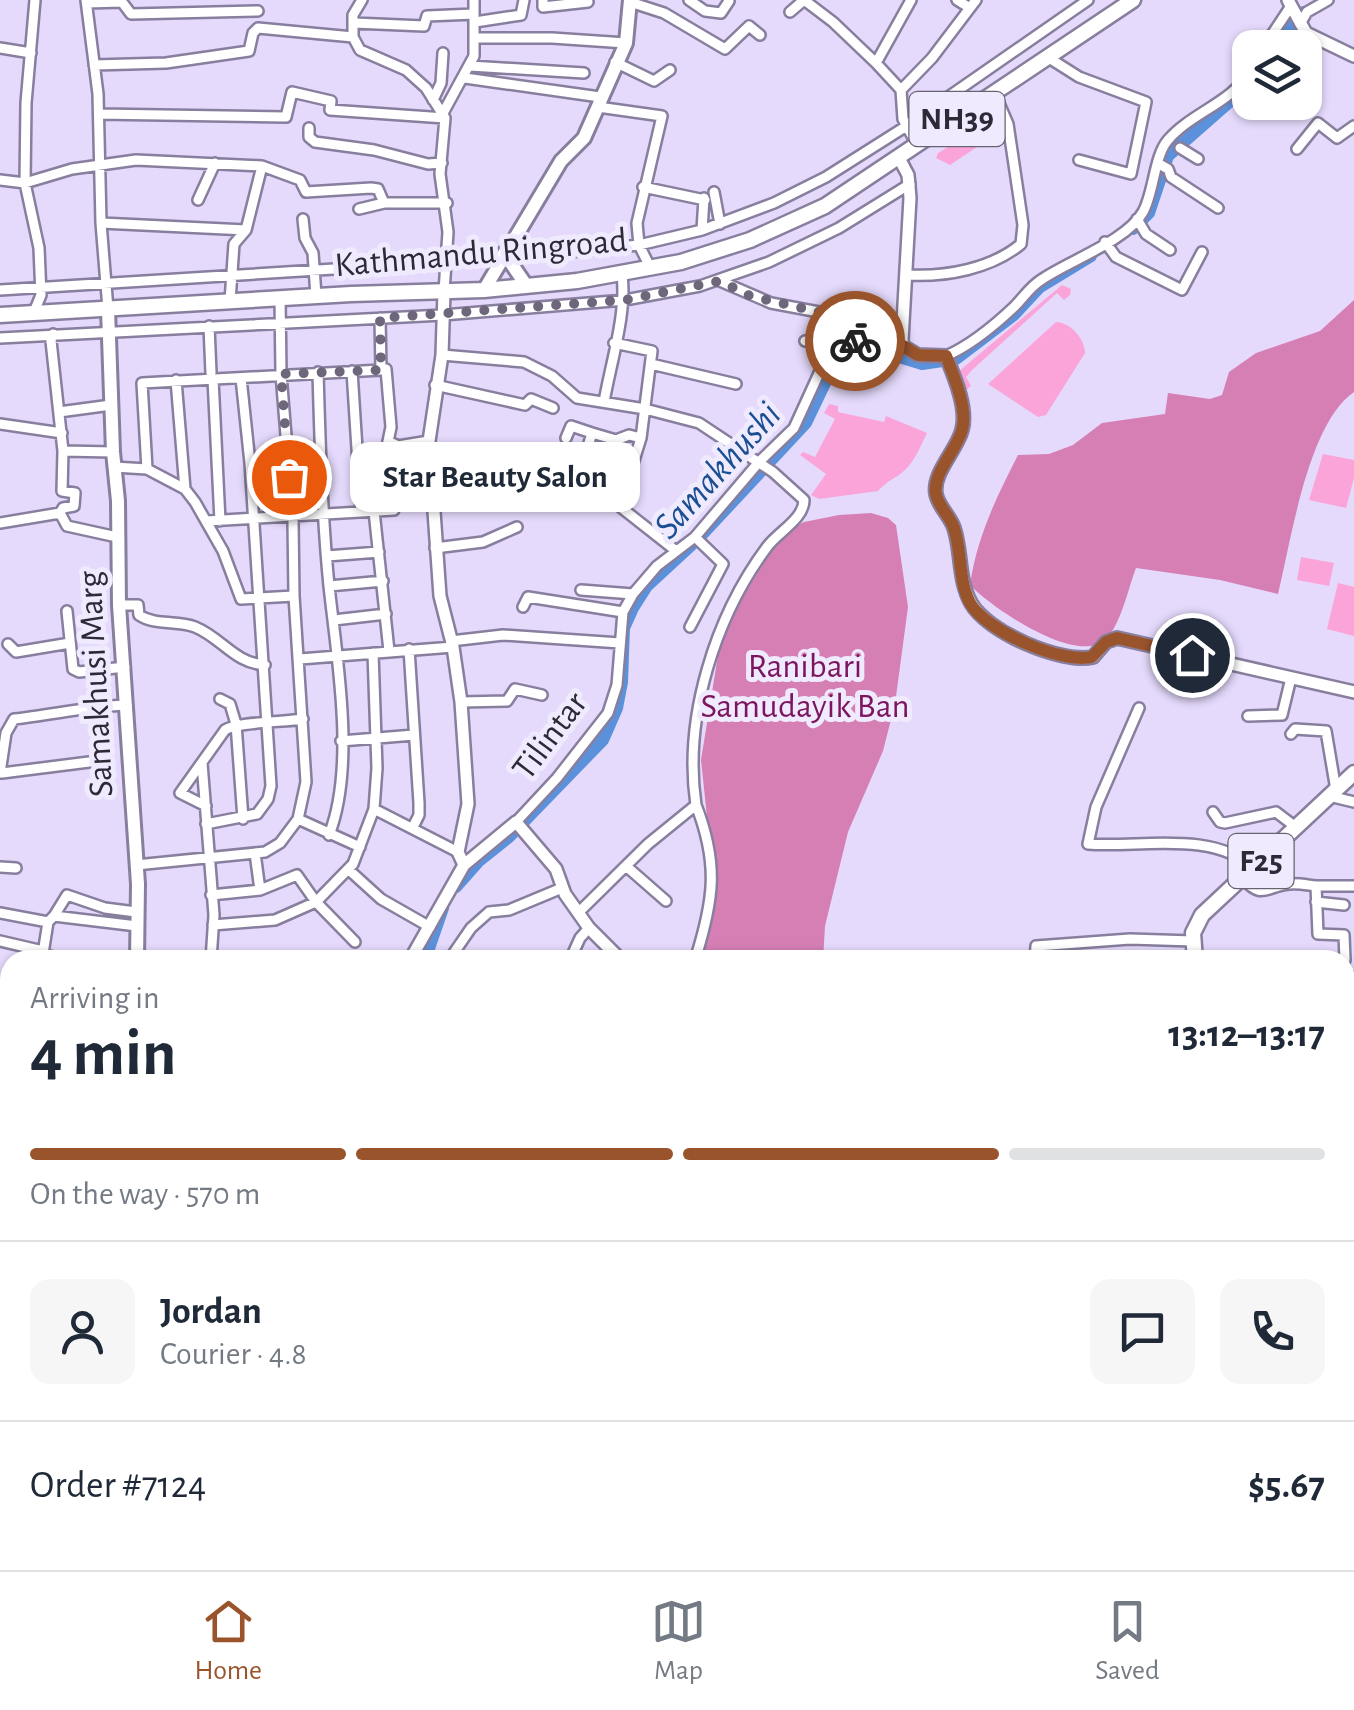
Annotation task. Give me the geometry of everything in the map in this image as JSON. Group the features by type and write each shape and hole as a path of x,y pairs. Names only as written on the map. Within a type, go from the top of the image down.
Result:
{"main road":[{"name":"Kathmandu Ringroad","path":"0,314 484,290 622,274 720,250 810,214 1133,0"},
{"path":"484,290 561,161 584,138 626,43 630,1"},
{"path":"504,257 526,285"},
{"name":"Samakhusi Marg","path":"108,309 119,605 136,865 137,950"},
{"name":"F25","path":"1193,941 1195,926 1202,915 1354,774"},
{"path":"1193,941 1194,950"}],"street":[{"path":"34,312 41,288 39,248 25,183 26,103 35,0"},
{"path":"362,0 353,16 353,37 360,50 406,70 426,88 443,116"},
{"path":"458,852 468,804 460,702 440,596 429,441 442,355 446,204 443,116 470,66 476,38 474,0"},
{"path":"354,23 424,26 427,16 520,16 524,0"},
{"path":"543,0 543,8 588,2"},
{"path":"689,0 706,11 722,13 730,2"},
{"path":"790,12 804,0 844,31 876,63 901,90 905,127 917,146"},
{"path":"876,63 910,0"},
{"path":"901,90 932,58 973,4 957,0"},
{"path":"0,290 444,263 639,246 711,227 799,192 905,127 1088,0"},
{"path":"1294,13 1307,12 1328,0"},
{"path":"630,1 664,13 725,48 750,26 760,35"},
{"path":"108,309 99,114 86,2 122,2 131,14 189,6 256,6 258,28"},
{"path":"1294,13 1315,38 1354,56"},
{"path":"258,28 353,37"},
{"path":"94,65 166,63 249,51 258,28"},
{"path":"476,38 626,43"},
{"path":"0,48 31,53"},
{"path":"433,100 441,83 442,53"},
{"path":"1049,58 1079,78 1146,102 1131,174 1079,160"},
{"path":"615,62 654,81 670,70"},
{"path":"470,66 584,73"},
{"path":"464,78 662,116 637,223 639,246 651,269"},
{"path":"99,114 286,117 292,92 332,101 330,110 443,116"},
{"path":"908,276 942,275 1001,259 1021,244 1023,225 1008,124 995,94"},
{"path":"804,341 834,348 857,340 903,346 918,355 947,358 1011,310 1044,277 1106,245 1140,222 1162,166 1166,142 1232,96"},
{"path":"1297,149 1318,123 1337,138 1354,126"},
{"path":"309,128 309,137 315,142 442,164"},
{"path":"1180,148 1198,159"},
{"path":"899,158 910,184 903,346"},
{"path":"0,180 25,183 72,169 136,160 215,163 262,166 300,180 306,192 378,189 384,203"},
{"path":"198,200 215,163"},
{"path":"230,301 234,244 246,230 262,166"},
{"path":"1162,166 1218,208"},
{"path":"0,338 443,315 625,300 720,281 821,238 910,184"},
{"path":"644,187 705,199 720,250"},
{"path":"711,227 714,192"},
{"path":"359,209 384,203 446,204"},
{"path":"303,219 305,238 313,253 316,296"},
{"path":"101,222 246,230"},
{"path":"1140,222 1146,234 1170,250"},
{"path":"1106,245 1116,257 1182,290 1202,252"},
{"path":"604,402 625,300 622,274"},
{"path":"720,281 750,296 836,319 840,302"},
{"path":"136,865 255,853 280,843 298,820 306,782 293,514 281,374 280,298"},
{"path":"822,316 821,326 845,342"},
{"path":"380,318 381,370"},
{"path":"209,326 220,521"},
{"path":"53,334 64,451 62,491 75,494 74,506 62,508 60,513"},
{"path":"614,344 650,349 645,409 632,467"},
{"name":"Tilintar","path":"516,822 608,713 616,685 623,612 633,594 675,550 695,536 794,428 834,348"},
{"path":"442,355 524,362 552,376 577,398 699,423 759,462 804,500 805,506 768,545 738,595 713,653 701,697 692,780 713,865 713,893 698,950"},
{"path":"947,358 963,427 938,480 936,493 955,530 969,600 981,616 1024,641 1071,658 1092,657 1106,642 1117,638 1354,692"},
{"path":"651,364 736,384"},
{"path":"147,469 142,383 386,369 391,427 384,461 395,508 207,521"},
{"path":"352,371 360,512"},
{"path":"318,372 341,742 342,792 328,836"},
{"path":"206,824 257,814 268,800 271,786 242,378"},
{"path":"176,380 186,489 223,550 241,599 294,596"},
{"path":"436,385 525,405 531,399 552,408"},
{"path":"59,412 111,405"},
{"path":"0,424 62,433"},
{"path":"566,438 571,426 616,440 629,435 640,438"},
{"path":"588,446 592,433"},
{"path":"388,441 398,446 429,441"},
{"path":"64,451 147,469 186,489"},
{"path":"431,456 542,478 609,498 675,550"},
{"path":"374,512 389,651"},
{"path":"0,523 60,513"},
{"path":"60,513 67,526 118,537"},
{"path":"435,548 482,542 516,527"},
{"path":"690,626 723,564 695,536"},
{"path":"327,556 380,552"},
{"path":"329,586 383,581"},
{"path":"581,590 633,594"},
{"path":"524,607 528,597 623,612"},
{"path":"119,605 138,605 139,615 147,620 197,628 245,664 265,665"},
{"path":"67,611 76,670 125,666"},
{"path":"334,620 386,614"},
{"path":"300,658 409,649 503,635 620,643"},
{"path":"8,644 16,652 70,643"},
{"path":"409,649 420,803 413,827"},
{"path":"213,925 275,920 316,902 349,870 374,809 373,653"},
{"path":"1248,716 1282,716 1291,678"},
{"path":"460,702 507,701 515,690 542,695"},
{"path":"220,699 230,704 236,724 243,819"},
{"path":"89,762 1,773 3,746 14,719 126,705"},
{"path":"1139,708 1096,807 1088,844 1125,847 1164,842 1236,855 1248,873 1250,887 1264,892 1284,884 1354,886"},
{"path":"206,806 180,794 224,730 236,724 303,719"},
{"path":"1292,734 1295,729 1326,731 1333,793 1354,802"},
{"path":"341,742 414,736"},
{"path":"202,764 212,950"},
{"path":"579,912 648,844 696,805"},
{"path":"374,809 458,852 464,865"},
{"path":"1213,812 1226,824 1276,812 1297,828"},
{"path":"298,820 360,848"},
{"path":"416,950 464,865 516,822 556,869 562,888 589,928 611,950"},
{"path":"280,843 290,854"},
{"path":"255,853 260,890"},
{"path":"626,866 666,901"},
{"path":"0,867 16,868"},
{"path":"349,870 381,899 430,927"},
{"path":"211,895 260,890 297,875 316,902 355,942"},
{"path":"1316,886 1318,934 1344,935 1345,950"},
{"path":"456,950 471,928 489,912 510,910 562,888"},
{"path":"44,950 51,920 67,895 136,919"},
{"path":"1316,902 1344,905"},
{"path":"0,913 51,920 136,919"},
{"path":"575,950 589,928"},
{"path":"1036,950 1036,946 1130,939 1193,941"},
{"path":"0,941 28,950"}],"shaded area":[{"path":"978,129 983,143 950,165 936,158 938,153"},
{"path":"1062,285 1071,289 1070,295 1064,300 1057,293 971,371 966,377 971,386 964,392 958,372"},
{"path":"1056,322 1076,332 1085,353 1046,415 1038,417 988,384"},
{"path":"829,404 838,406 838,412 884,422 886,416 927,433 909,466 878,491 819,499 811,495 826,474 800,455 803,452 815,457 835,419 824,413"},
{"path":"1323,454 1354,460 1346,508 1309,500"},
{"path":"1301,557 1334,563 1329,586 1297,580"},
{"path":"1338,583 1354,587 1354,636 1327,629"}],"green space":[{"path":"1354,300 1354,392 1338,407 1313,456 1278,594 1220,580 1136,568 1111,633 1093,646 1075,645 1035,631 970,585 982,534 1018,455 1049,454 1073,445 1102,423 1165,414 1168,393 1210,399 1222,395 1229,372 1256,353 1320,331"},
{"name":"Ranibari Samudayik Ban","path":"871,513 896,525 908,607 895,704 883,751 848,832 825,926 824,950 702,950 716,902 701,760 719,649 736,607 782,534 804,522"}],"waterway":[{"name":"Samakhushi","path":"1288,30 1304,12"},
{"name":"Samakhushi","path":"1133,229 1149,213 1168,156 1232,100"},
{"name":"Samakhushi","path":"456,887 603,740 617,708 624,628 633,608 647,586 699,538 806,423 839,354 863,346 922,364 956,359 1014,315 1040,287 1091,256"},
{"name":"Samakhushi","path":"428,950 443,908"}],"way so far":[{"path":"289,477 281,374 381,370 380,318 625,300 720,281 772,303 819,312 826,332 845,342 855,341"}],"place":[{"name":"Star Beauty Salon","path":"289,477"}],"route":[{"path":"855,341 903,346 918,355 946,356 960,401 963,427 938,480 936,493 955,530 969,600 981,616 1012,636 1071,658 1092,657 1106,642 1117,638 1192,655"}]}
